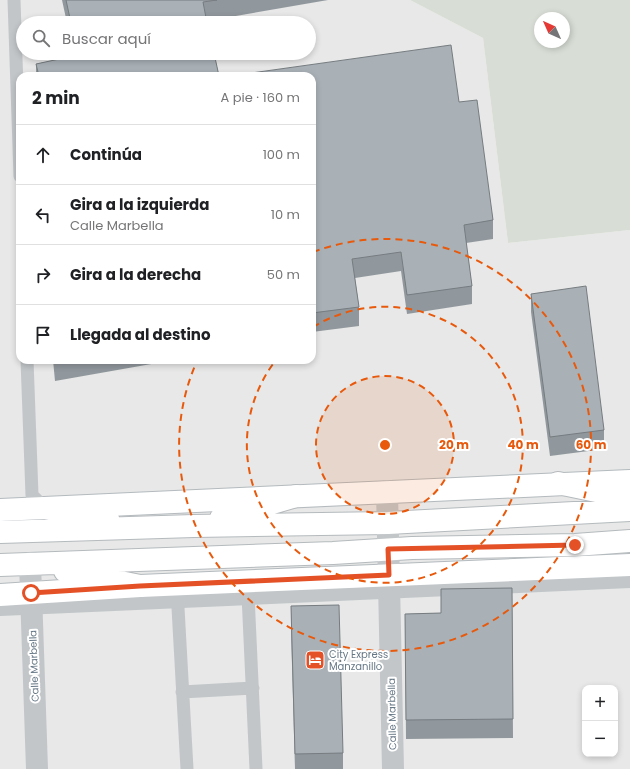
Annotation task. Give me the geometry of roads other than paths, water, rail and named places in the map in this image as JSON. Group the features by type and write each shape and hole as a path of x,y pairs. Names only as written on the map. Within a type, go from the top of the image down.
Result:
{"main road":[{"path":"0,510 296,496 330,496 387,491 558,483 630,481"},
{"path":"558,483 630,498"},
{"path":"194,526 296,496"},
{"path":"45,508 155,527"},
{"path":"0,532 194,526 388,523 630,510"},
{"path":"0,565 333,553 388,549 575,545 630,542"},
{"path":"30,564 177,592 389,582 630,565"},
{"path":"0,595 31,599 140,586"}],"street":[{"name":"Calle Marbella","path":"387,491 394,769"},
{"name":"Calle Marbella","path":"30,564 37,769"},
{"path":"389,582 630,578"},
{"path":"0,606 31,599 177,592"}],"lane":[{"path":"14,0 16,59"},
{"path":"16,60 16,72"},
{"path":"27,364 32,495 45,508"},
{"path":"248,588 256,769"},
{"path":"177,592 187,769"},
{"path":"182,692 253,688"}],"place":[{"name":"City Express Manzanillo","path":"315,660"}]}
